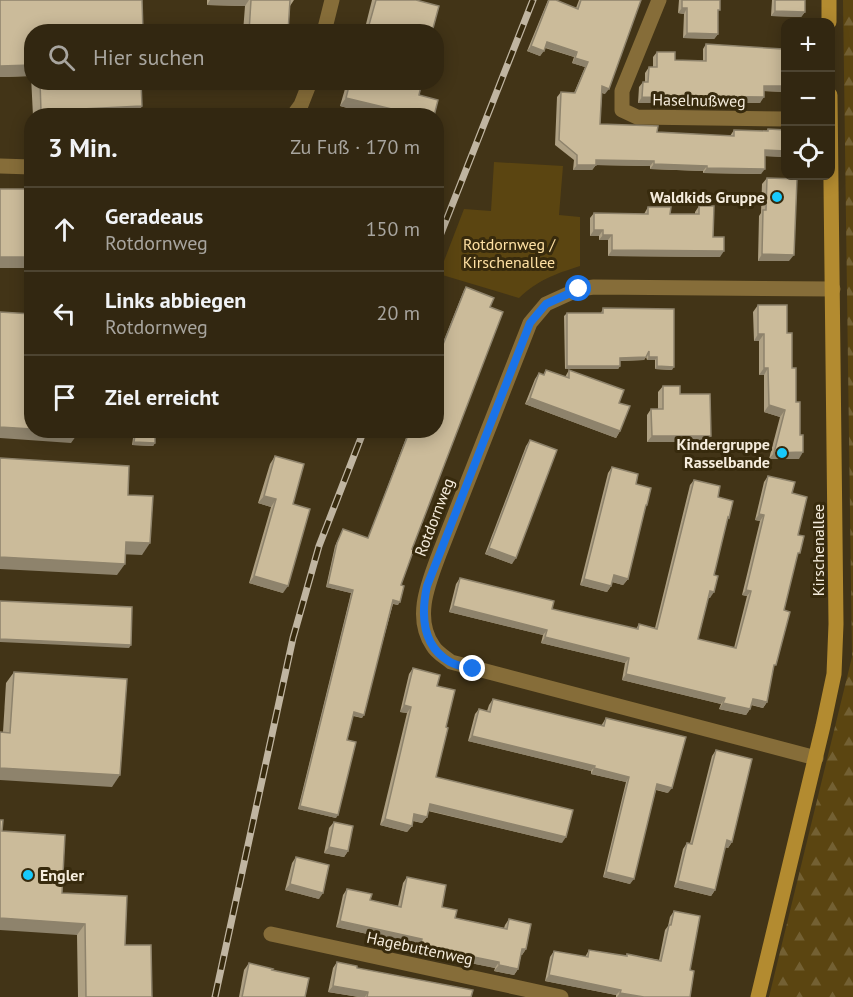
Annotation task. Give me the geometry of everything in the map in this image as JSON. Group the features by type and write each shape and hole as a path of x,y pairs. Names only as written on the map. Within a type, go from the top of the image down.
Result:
{"street":[{"path":"326,24 332,0"},
{"name":"Haselnußweg","path":"658,0 622,91 622,110 637,117 781,119"},
{"path":"829,0 830,18"},
{"path":"299,108 307,90"},
{"name":"Kirschenallee","path":"758,997 831,694 836,657 831,126"},
{"path":"0,166 24,167"},
{"name":"Rotdornweg","path":"816,758 451,662 434,648 429,638 424,622 424,602 427,586 530,323 546,304 579,289 594,287 833,289"},
{"name":"Hagebuttenweg","path":"271,934 561,997"}],"green space":[{"path":"843,0 853,0 853,997 769,997 852,657"},
{"name":"Rotdornweg / Kirschenallee","path":"494,162 563,166 559,215 580,217 580,266 547,278 519,298 444,276 444,261 464,209 491,211"}],"building":[{"path":"0,0 142,0 143,24 24,24 24,65 0,66"},
{"path":"251,0 290,0 288,24 250,24"},
{"path":"376,0 416,0 439,6 434,24 369,24"},
{"path":"549,0 556,0 578,9 581,0 641,0 609,89 602,86 600,124 658,126 657,132 734,136 734,130 781,130 781,151 765,150 765,169 707,168 707,166 654,164 654,161 596,160 596,165 577,165 577,155 559,140 561,92 575,93 588,62 575,58 577,52 547,42 544,51 531,46"},
{"path":"682,0 720,0 718,34 687,33 687,8 682,8"},
{"path":"775,0 805,0 805,12 775,11"},
{"path":"706,44 781,49 781,86 764,86 764,97 642,97 643,82 648,82 649,67 657,67 657,52 675,52 675,60 706,61"},
{"path":"40,90 141,90 142,106 41,108"},
{"path":"348,90 420,90 419,95 438,100 436,108 388,108 346,98"},
{"path":"767,178 797,180 794,255 762,254 763,210 766,210"},
{"path":"0,189 24,189 24,257 0,257"},
{"path":"699,206 714,206 713,237 724,237 724,251 612,250 612,235 603,235 603,230 594,230 594,213 648,214 648,207 671,207 670,214 699,214"},
{"path":"466,287 494,298 490,307 503,312 412,549 414,549 401,585 404,586 400,602 393,600 364,715 354,712 347,740 356,742 338,815 300,806 353,590 328,584 337,543 343,529 368,538 407,438 444,438 444,342"},
{"path":"758,305 787,305 787,333 792,333 792,368 796,368 796,402 800,402 800,435 803,435 803,452 774,453 785,410 769,405 768,368 764,368 764,334 758,334"},
{"path":"603,308 674,309 674,367 657,366 657,357 649,357 649,351 646,357 620,358 620,366 567,366 567,313 603,313"},
{"path":"0,312 24,314 24,428 0,427"},
{"path":"546,370 569,378 569,370 624,390 619,403 630,406 620,431 530,398 539,373 544,375"},
{"path":"663,386 680,386 680,394 710,394 711,436 652,436 651,409 663,409"},
{"path":"135,438 155,438 155,443 134,442"},
{"path":"530,440 557,450 516,558 489,548"},
{"path":"275,456 304,464 293,504 310,509 288,586 254,576 276,499 264,496"},
{"path":"0,458 129,466 128,495 153,496 150,543 126,542 125,564 0,557"},
{"path":"612,467 638,474 636,484 651,488 628,579 614,575 611,586 584,579"},
{"path":"768,476 795,482 792,493 807,497 798,535 804,536 784,610 790,612 776,665 774,665 767,702 753,699 750,709 723,703 725,698 626,674 629,658 545,637 547,630 453,606 460,578 554,601 552,609 638,629 639,624 657,629 694,480 720,486 718,497 733,501 714,575 718,576 714,592 710,591 698,639 736,648 751,591 746,590 764,515 759,514"},
{"path":"0,601 132,607 131,645 0,639"},
{"path":"413,668 440,675 437,686 455,690 436,777 573,810 566,837 430,804 427,817 414,814 412,826 385,819 411,707 404,705"},
{"path":"14,672 127,679 120,775 0,768 0,732 10,733"},
{"path":"493,699 604,726 606,718 686,737 672,788 657,784 634,879 606,872 629,777 594,768 595,766 472,736 479,709 490,712"},
{"path":"716,750 752,759 732,842 727,840 715,890 678,881 687,843 692,844"},
{"path":"0,820 3,820 2,831 65,835 62,893 127,896 125,945 151,945 152,997 86,997 85,924 0,918"},
{"path":"334,822 353,826 348,851 329,847"},
{"path":"296,857 329,865 323,893 290,884"},
{"path":"407,877 446,885 442,907 457,910 455,918 507,929 509,919 531,924 526,949 522,949 518,969 499,965 499,962 420,946 422,939 340,921 347,889 372,894 370,900 401,907"},
{"path":"674,911 700,916 690,970 694,971 690,997 644,997 549,975 554,951 588,957 589,950 661,961"},
{"path":"337,962 357,966 357,968 473,990 471,997 367,997 368,992 333,986"},
{"path":"249,963 309,978 305,997 242,997"}],"railway":[{"path":"444,226 533,0"},
{"path":"215,997 293,638 319,546 361,438"}],"place":[{"name":"Waldkids Gruppe","path":"777,197"},
{"name":"Kindergruppe Rasselbande","path":"782,453"},
{"name":"Engler","path":"28,875"}],"route":[{"path":"473,669 451,662 434,648 424,622 427,586 530,323 546,304 579,289"}]}
